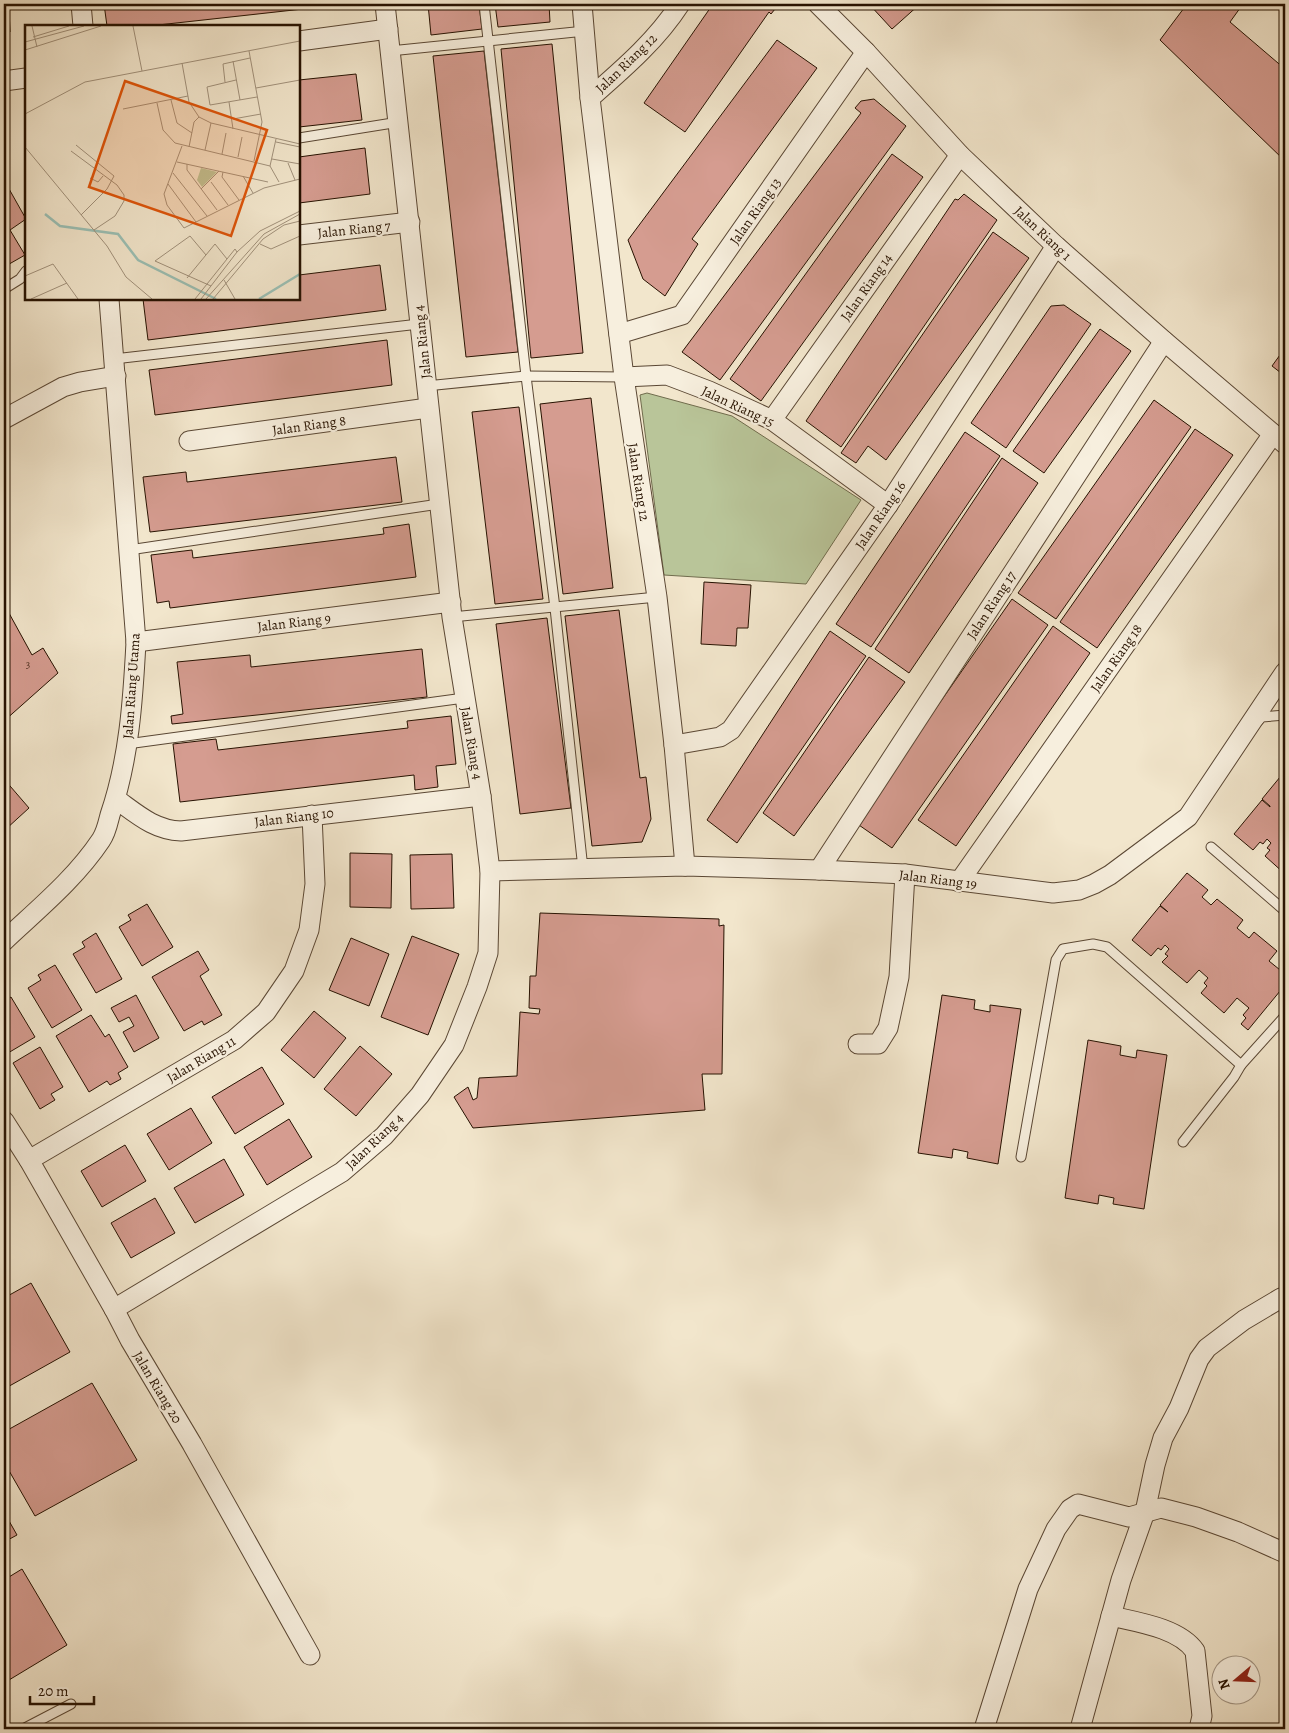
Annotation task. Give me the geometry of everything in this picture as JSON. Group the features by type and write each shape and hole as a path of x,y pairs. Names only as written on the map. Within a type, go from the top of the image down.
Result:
{"street":[{"path":"81,4 83,25"},
{"name":"Jalan Riang 4","path":"114,1309 342,1172 384,1136 420,1095 454,1045 488,953 490,871 481,796 464,698 439,504 385,4"},
{"name":"Jalan Riang 12","path":"582,4 590,98 624,377 657,597 674,745 685,866"},
{"name":"Jalan Riang 12","path":"590,98 632,61 671,18 680,4"},
{"name":"Jalan Riang 1","path":"818,4 866,52 960,155 1056,246 1279,439"},
{"path":"300,41 388,29"},
{"name":"Jalan Riang 13","path":"619,334 682,315 866,52"},
{"path":"4,81 25,78"},
{"name":"Jalan Riang 14","path":"772,420 960,155"},
{"name":"Jalan Riang 7","path":"300,235 410,222"},
{"name":"Jalan Riang 16","path":"674,745 720,736 732,730 888,505 1056,246"},
{"name":"Jalan Riang Utama","path":"4,941 70,879 103,838 116,799 127,744 133,694 136,642 109,300"},
{"name":"Jalan Riang 17","path":"819,870 1164,341"},
{"path":"5,414 63,388 115,368"},
{"name":"Jalan Riang 15","path":"624,377 667,375 709,391 772,420 888,505"},
{"name":"Jalan Riang 8","path":"189,441 428,408"},
{"name":"Jalan Riang 18","path":"959,882 1279,439"},
{"name":"Jalan Riang 9","path":"136,642 452,610"},
{"name":"Jalan Riang 19","path":"490,871 685,866 819,870 905,874 1053,893 1079,890 1094,884 1139,854 1188,817 1242,738 1282,685"},
{"name":"Jalan Riang 10","path":"116,799 155,826 167,831 181,831 481,796"},
{"name":"Jalan Riang 11","path":"29,1160 234,1040 266,1012 294,971 309,930 315,884 312,815"},
{"path":"858,1044 878,1044 888,1028 898,976 905,874"},
{"name":"Jalan Riang 20","path":"4,1121 29,1160 130,1340 192,1444 310,1655"},
{"path":"1080,1729 1121,1580 1145,1512 1163,1438 1179,1408 1199,1359 1206,1348 1244,1320 1281,1298 1285,1298"},
{"path":"984,1729 1028,1589 1056,1529 1070,1509 1078,1504 1129,1517 1161,1508 1196,1517 1238,1532 1285,1553"},
{"path":"1111,1616 1158,1627 1190,1644 1195,1651 1202,1716 1199,1729"}],"lane":[{"path":"484,4 526,376 555,608 583,869"},
{"path":"390,51 585,31"},
{"path":"300,138 399,122"},
{"path":"4,289 20,278 25,271"},
{"path":"115,368 419,324"},
{"path":"426,386 526,376 624,377"},
{"path":"129,550 439,504"},
{"path":"452,610 555,608 657,597"},
{"path":"127,744 464,698"},
{"path":"1242,738 1262,717 1285,714"},
{"path":"1211,847 1285,911"},
{"path":"1021,1157 1056,960 1063,950 1093,944 1107,947 1242,1065"},
{"path":"1183,1142 1242,1065 1285,1016"},
{"path":"24,1729 71,1704"}],"green space":[{"path":"647,393 732,416 861,500 806,584 664,575 640,395"}],"building":[{"path":"4,4 14,4 15,8 9,9 10,32 4,33"},
{"path":"104,4 339,4 158,25 107,25"},
{"path":"428,4 479,4 482,29 431,35"},
{"path":"495,4 549,4 550,22 498,27"},
{"path":"713,4 779,4 771,14 769,12 685,132 644,103"},
{"path":"869,4 920,4 892,29"},
{"path":"1187,4 1243,4 1230,22 1285,69 1285,161 1160,40"},
{"path":"777,40 817,68 692,239 698,244 665,296 643,279 628,240"},
{"path":"552,44 583,353 531,358 501,49"},
{"path":"484,51 518,352 466,357 433,56"},
{"path":"356,74 362,120 300,127 300,80"},
{"path":"874,99 906,126 720,380 682,352 861,113 855,108 861,101"},
{"path":"365,148 370,194 300,203 300,157"},
{"path":"892,154 923,177 761,401 730,379"},
{"path":"4,180 25,217 25,220 10,230 25,255 4,267"},
{"path":"964,194 997,220 841,447 806,421 955,199 958,200"},
{"path":"993,232 1029,258 886,460 868,446 856,463 841,453"},
{"path":"380,265 386,310 148,340 143,300 300,300 300,275"},
{"path":"1064,305 1091,324 1006,448 971,423 1051,306"},
{"path":"1100,329 1131,351 1044,473 1013,451"},
{"path":"387,340 392,385 155,415 149,370"},
{"path":"1285,348 1285,376 1272,366"},
{"path":"591,398 613,588 563,594 540,404"},
{"path":"1154,400 1191,427 1056,619 1018,593"},
{"path":"519,407 543,599 495,604 472,412"},
{"path":"1195,429 1233,455 1097,648 1060,622"},
{"path":"965,432 1000,456 871,647 836,624"},
{"path":"396,457 402,502 150,532 143,477 186,472 187,482"},
{"path":"1002,458 1038,483 909,673 875,649"},
{"path":"409,524 416,577 170,608 169,601 157,603 151,555 192,550 193,558 384,534 383,528"},
{"path":"704,582 751,585 748,628 737,628 736,646 701,644"},
{"path":"1012,599 1048,625 892,848 856,823"},
{"path":"4,604 32,655 43,648 58,673 4,721"},
{"path":"619,610 640,778 646,777 651,819 642,842 592,846 565,616"},
{"path":"547,618 571,808 520,814 496,624"},
{"path":"1053,626 1090,653 956,846 918,820"},
{"path":"830,631 866,656 737,843 707,820"},
{"path":"422,649 427,697 172,724 171,716 183,714 177,662 250,655 251,667"},
{"path":"869,657 905,682 794,836 763,813"},
{"path":"451,716 456,764 436,766 438,787 415,790 414,775 180,802 173,744 216,739 218,750 408,728 407,721"},
{"path":"1285,771 1285,874 1265,856 1270,850 1267,848 1271,843 1267,839 1263,844 1260,842 1253,850 1234,834 1262,800 1270,807 1262,799"},
{"path":"4,779 29,808 6,829 4,826"},
{"path":"350,853 392,854 391,908 350,907"},
{"path":"452,854 454,908 411,909 410,855"},
{"path":"1187,873 1208,890 1202,897 1211,905 1217,899 1243,920 1237,928 1249,938 1254,932 1277,951 1269,961 1285,974 1285,985 1248,1030 1241,1024 1246,1018 1243,1015 1249,1008 1237,998 1224,1013 1201,993 1207,986 1204,983 1208,978 1199,970 1187,983 1162,962 1168,956 1165,954 1169,949 1165,945 1161,950 1158,948 1151,956 1132,940 1160,906 1168,912 1160,905"},
{"path":"147,904 173,947 142,966 119,927 131,920 128,915"},
{"path":"540,913 719,919 719,926 724,925 722,1074 702,1074 705,1110 473,1128 454,1097 468,1087 473,1100 477,1098 479,1078 517,1076 520,1012 539,1014 540,1009 529,1008 530,976 536,976"},
{"path":"96,933 122,979 96,993 73,954 85,947 82,942"},
{"path":"412,936 459,954 428,1035 381,1017"},
{"path":"351,938 389,954 369,1006 329,990"},
{"path":"198,951 209,970 200,976 222,1015 204,1025 202,1021 184,1031 152,977"},
{"path":"55,965 82,1010 52,1028 28,988 41,980 38,975"},
{"path":"136,995 159,1038 134,1052 123,1032 134,1026 129,1017 119,1022 111,1008"},
{"path":"942,995 975,1000 974,1009 990,1012 990,1005 1021,1009 998,1164 967,1158 968,1152 953,1149 952,1158 918,1153"},
{"path":"11,997 35,1037 8,1053 4,1046 4,1001"},
{"path":"314,1011 346,1038 314,1078 281,1050"},
{"path":"91,1015 105,1037 109,1034 128,1067 118,1073 121,1079 110,1085 107,1081 89,1092 56,1036"},
{"path":"1088,1040 1121,1046 1120,1055 1136,1058 1137,1050 1167,1055 1144,1209 1113,1204 1114,1198 1099,1195 1098,1204 1065,1198"},
{"path":"360,1046 392,1074 356,1116 324,1089"},
{"path":"40,1047 63,1087 51,1094 55,1100 40,1109 13,1063"},
{"path":"262,1067 284,1104 235,1134 212,1097"},
{"path":"191,1108 212,1143 169,1170 147,1134"},
{"path":"289,1119 312,1157 267,1185 244,1147"},
{"path":"125,1145 146,1181 102,1207 81,1171"},
{"path":"224,1159 244,1195 195,1223 174,1188"},
{"path":"155,1198 175,1233 131,1258 111,1223"},
{"path":"31,1283 70,1352 4,1389 4,1298"},
{"path":"92,1383 137,1460 35,1516 4,1462 4,1432"},
{"path":"4,1512 17,1535 4,1542"},
{"path":"22,1569 67,1645 4,1683 4,1580"}]}
